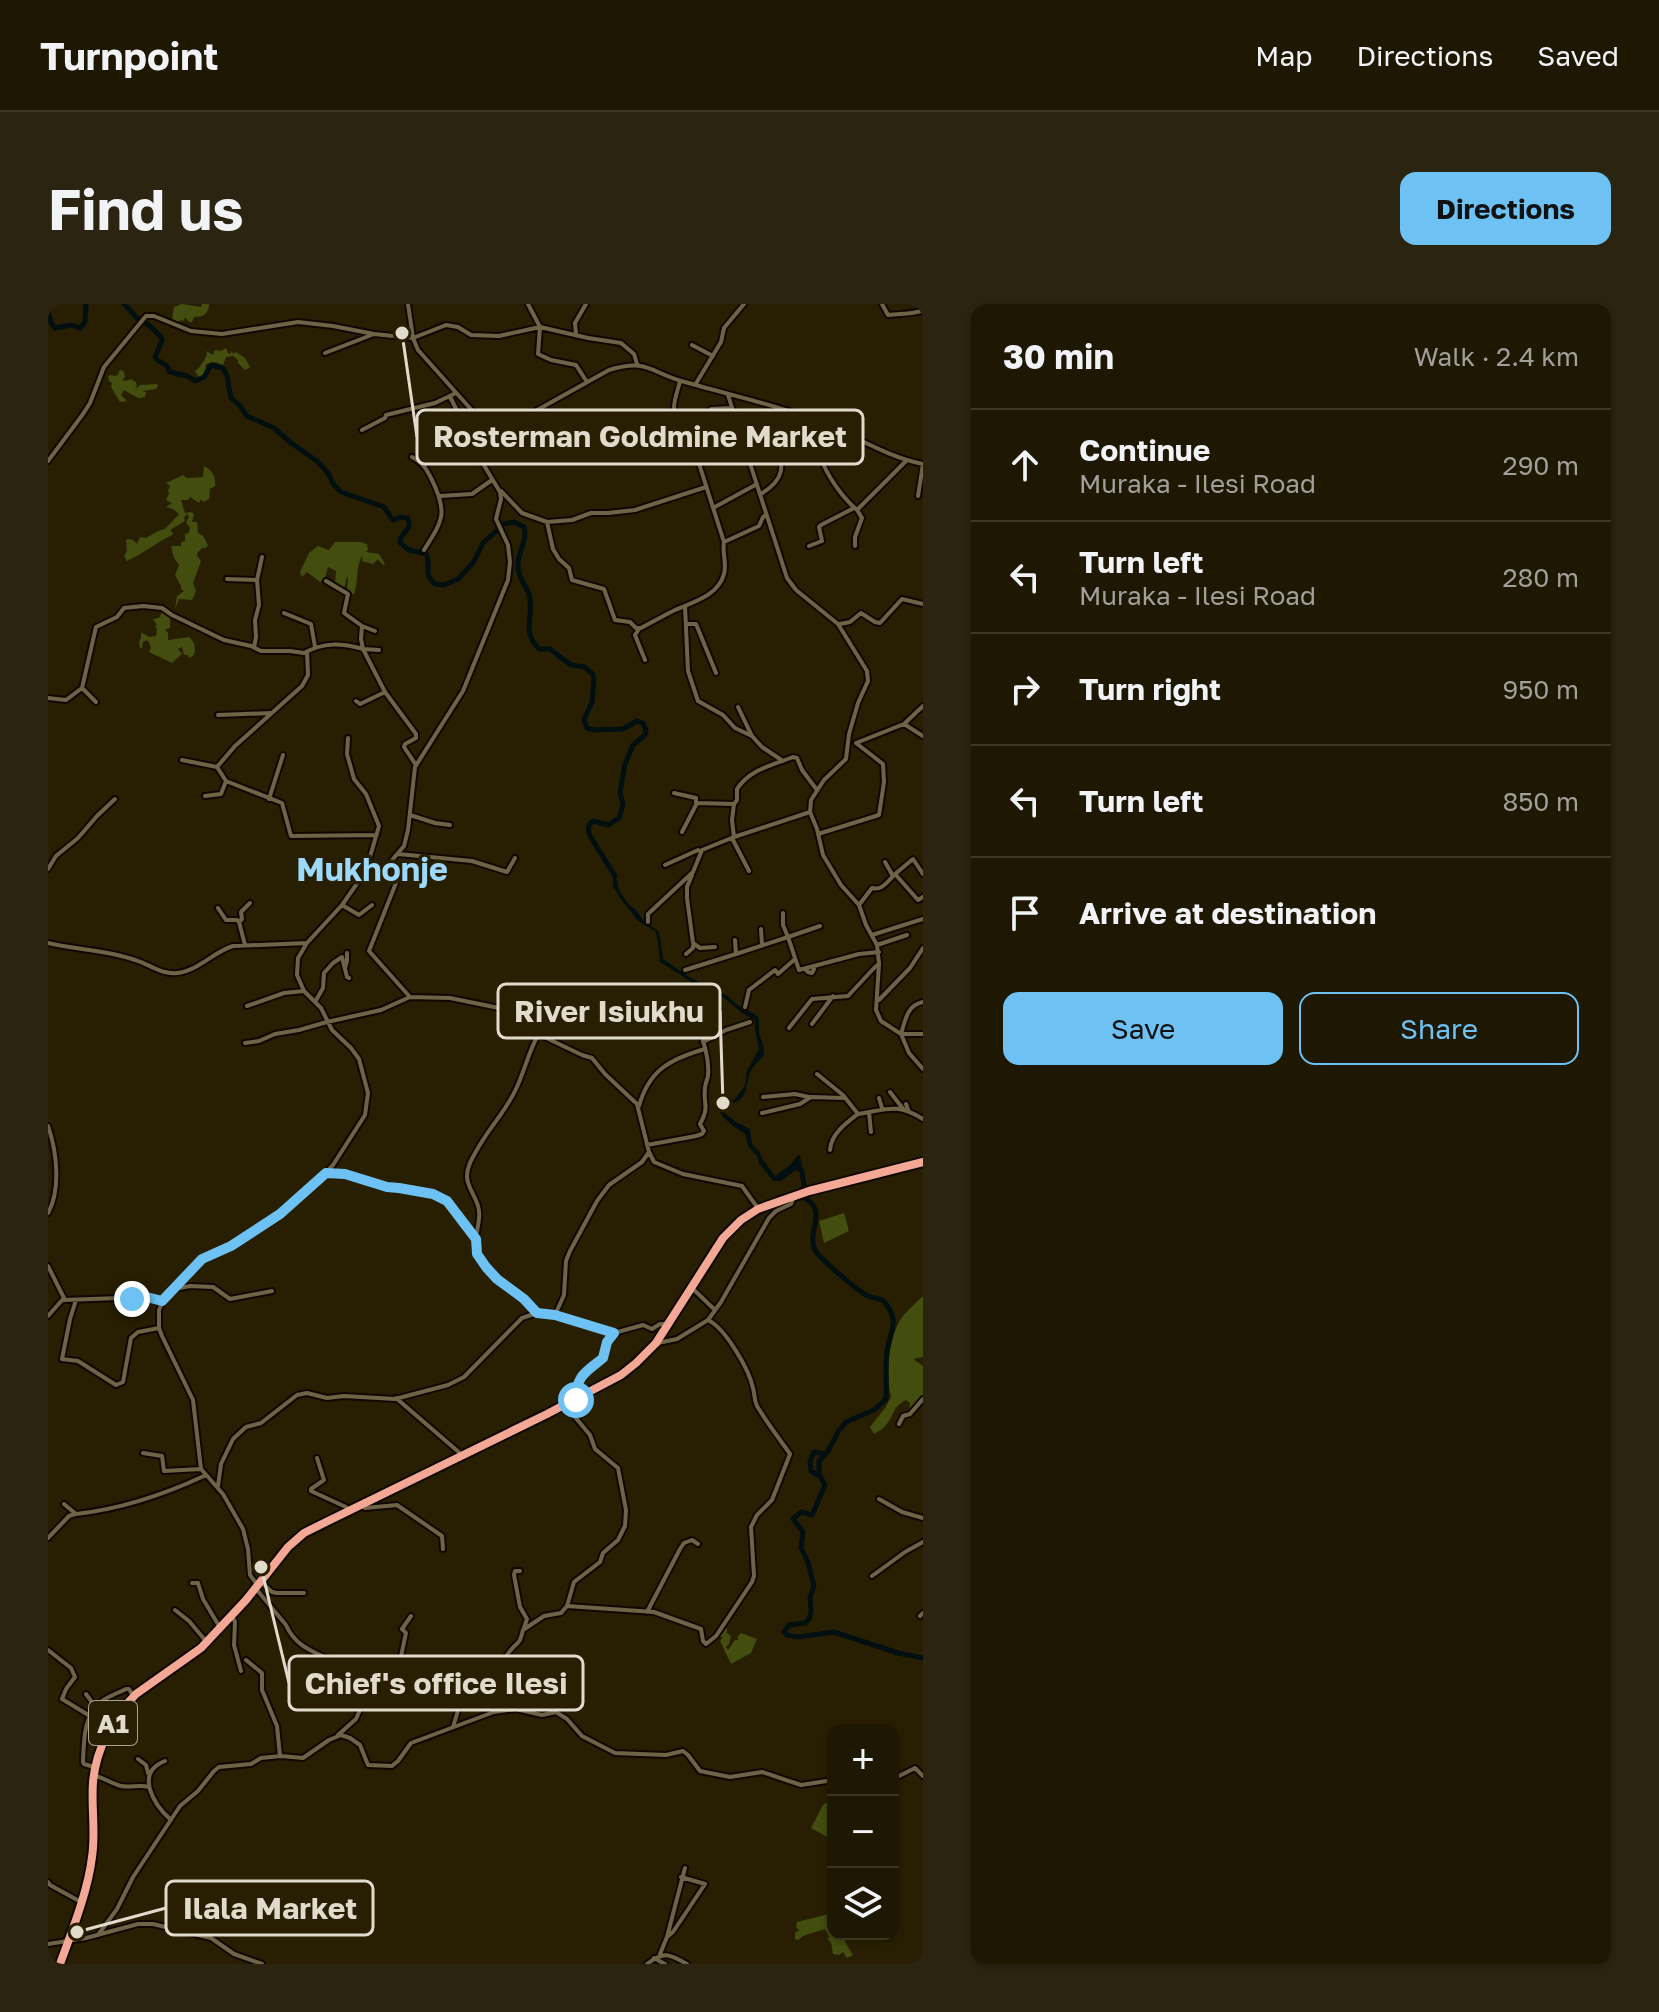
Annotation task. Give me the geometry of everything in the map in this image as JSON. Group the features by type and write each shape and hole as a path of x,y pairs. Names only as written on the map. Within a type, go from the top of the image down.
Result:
{"highway":[{"name":"A1","path":"60,1964 90,1870 95,1772 110,1729 126,1703 221,1628 295,1540 621,1375 656,1343 731,1228 758,1209 807,1192 923,1162"}],"street":[{"path":"408,304 418,350 485,425 497,428 514,423 609,370 637,364 680,381 822,422 906,460 923,464 918,496"},
{"path":"528,304 540,327 539,355 576,365 587,382"},
{"path":"578,335 575,323 586,304"},
{"path":"695,385 721,342 724,328 744,304"},
{"path":"882,304 888,315 914,314 923,310"},
{"path":"48,461 90,403 104,367 146,316 154,316 180,328 222,334 298,322 413,338 446,325 458,327 471,335 499,336 540,327 621,343 634,354 637,364"},
{"path":"325,353 374,334"},
{"path":"692,345 713,356"},
{"path":"645,660 635,635 641,628 706,597 720,582 725,570 724,542 713,508 689,439 676,419 674,406 680,381"},
{"path":"362,430 386,415 435,403 456,393"},
{"path":"728,395 787,578 838,624 861,659 868,677 851,724 849,749 844,763 829,774 817,790 811,800 810,812 826,860 841,885 859,905 877,945 877,1012 881,1021 901,1034 923,1034"},
{"path":"450,397 478,446 492,480 518,510 547,522 572,520 591,513 635,510 706,487"},
{"path":"708,416 711,409 731,408"},
{"path":"774,443 796,413"},
{"path":"789,422 812,426"},
{"path":"822,422 819,453 832,479 862,518 855,546"},
{"path":"478,446 485,425"},
{"path":"739,432 774,443 781,460 781,470 775,484 761,494"},
{"path":"424,464 478,446"},
{"path":"412,457 424,464 442,506 436,532 424,550"},
{"path":"809,546 822,541 821,525 856,509 906,460"},
{"path":"440,496 472,494 492,480"},
{"path":"713,508 758,484"},
{"path":"365,874 384,868 398,854 407,838 416,765 463,691 508,580 509,549 496,519 501,499 499,489"},
{"path":"724,542 759,526 766,515"},
{"path":"547,522 553,549 569,568 572,580 604,589 615,620 630,622 641,628"},
{"path":"254,647 259,605 257,580 262,557"},
{"path":"227,579 257,580"},
{"path":"326,581 348,594 345,614 375,631"},
{"path":"838,624 850,622 861,613 880,623 902,599 923,604"},
{"path":"685,606 688,671 698,701 752,736"},
{"path":"48,698 66,700 82,688 95,629 117,617 124,608 162,608 224,640 261,651 302,653 315,647 348,645 379,650"},
{"path":"284,613 311,624 315,647"},
{"path":"686,624 697,625 716,673"},
{"path":"362,626 363,649 385,692 417,736 404,747 416,765"},
{"path":"217,767 235,746 302,686 306,680 307,652"},
{"path":"82,688 96,702"},
{"path":"356,701 360,704 385,692"},
{"path":"849,749 856,743 904,724 923,706"},
{"path":"738,707 752,736 783,761"},
{"path":"218,715 273,713"},
{"path":"904,724 923,736"},
{"path":"348,738 350,766 379,824 377,835 365,874 307,943 296,967 304,991 324,1012 332,1030 359,1059 368,1099 366,1110 326,1173 280,1214 231,1246 202,1259 172,1289 162,1301 159,1328 193,1400 201,1469 217,1487 243,1529 250,1557 250,1575 289,1631 309,1651 342,1666 372,1687"},
{"path":"818,834 879,815 883,764 856,743"},
{"path":"269,799 283,755"},
{"path":"749,871 733,837 734,804 740,784 764,767 796,757 809,782 817,790"},
{"path":"182,760 217,767 226,781 283,804 291,836 377,835"},
{"path":"205,796 221,794 226,781"},
{"path":"674,793 696,798 682,832"},
{"path":"48,869 56,856 115,799"},
{"path":"696,803 734,804"},
{"path":"665,865 733,837 810,812"},
{"path":"410,815 450,825"},
{"path":"686,954 693,948 687,887 700,851"},
{"path":"398,854 472,861 507,872 515,858"},
{"path":"859,905 872,888 885,886 913,859 923,874"},
{"path":"885,862 894,875 904,879 918,900 923,897"},
{"path":"384,868 396,878 396,883 369,951 410,997"},
{"path":"648,922 648,914 693,872"},
{"path":"245,945 239,922 241,912 250,903"},
{"path":"342,905 359,915 372,905"},
{"path":"218,908 226,920 239,922"},
{"path":"783,913 783,925 799,970 859,954 879,952"},
{"path":"872,935 923,919"},
{"path":"685,970 820,926"},
{"path":"761,929 762,945"},
{"path":"877,945 907,935"},
{"path":"735,940 736,954"},
{"path":"48,943 134,959 167,973 175,973 189,970 223,949 245,945 307,943"},
{"path":"693,943 700,948 715,947"},
{"path":"877,1002 910,968 923,948"},
{"path":"344,970 347,953"},
{"path":"315,1002 323,988 324,973 342,957 349,978"},
{"path":"745,1007 749,990 775,970 778,974 795,959"},
{"path":"789,1028 812,999 851,995 879,964"},
{"path":"805,969 812,973 814,969"},
{"path":"247,1006 284,993 304,991"},
{"path":"812,1024 833,996"},
{"path":"245,1043 381,1010 410,997 450,998 504,1009 538,1034 592,1058 639,1106 654,1162 683,1174 742,1186 758,1209"},
{"path":"923,1002 910,1008 901,1034 909,1053 923,1069"},
{"path":"647,1145 702,1134 704,1130 700,1124 707,1111 705,1087 708,1073 705,1049 694,1013"},
{"path":"703,1042 750,1022"},
{"path":"537,1313 497,1279 477,1254 479,1209 467,1181 469,1167 515,1090 538,1034"},
{"path":"639,1106 657,1071 676,1058 705,1049"},
{"path":"817,1074 858,1114"},
{"path":"890,1092 906,1111"},
{"path":"763,1097 795,1094 846,1099"},
{"path":"762,1113 800,1104 811,1097"},
{"path":"879,1098 882,1108"},
{"path":"906,1104 906,1111"},
{"path":"830,1150 830,1140 858,1114 882,1108 906,1111 923,1119"},
{"path":"869,1112 871,1132"},
{"path":"48,1126 53,1148 55,1196 48,1213"},
{"path":"555,1315 564,1295 566,1261 597,1201 609,1185 642,1162 649,1152"},
{"path":"326,1173 345,1174 382,1186 439,1196 455,1210 476,1239"},
{"path":"656,1343 677,1339 708,1320 769,1218 791,1204 794,1196"},
{"path":"48,1266 64,1300"},
{"path":"172,1289 213,1287 230,1299 272,1291"},
{"path":"692,1288 715,1310"},
{"path":"48,1316 64,1300 119,1298 128,1301 140,1295 162,1301"},
{"path":"76,1300 62,1359 78,1361 116,1385 123,1382 131,1338 138,1332 159,1328"},
{"path":"217,1487 218,1471 233,1439 246,1427 261,1423 297,1395 396,1398 458,1381 522,1318 537,1313 555,1315 614,1333 641,1325 650,1329 662,1323 668,1325"},
{"path":"567,1606 654,1612 699,1628 704,1643 711,1642 752,1582 751,1527 757,1515 772,1500 790,1452 756,1404 747,1370 720,1330 708,1320"},
{"path":"576,1400 580,1378 603,1358 607,1342 614,1333"},
{"path":"396,1398 463,1455"},
{"path":"899,1424 903,1416 910,1414 923,1399"},
{"path":"523,1630 544,1616 557,1615 567,1606 574,1582 598,1564 603,1553 618,1540 625,1526 626,1510 617,1466 595,1449 590,1435 565,1405"},
{"path":"143,1453 162,1456 164,1471 201,1469"},
{"path":"317,1458 324,1480 311,1491 346,1507 348,1511"},
{"path":"48,1538 69,1516 106,1511 155,1497 205,1475"},
{"path":"879,1499 902,1512 923,1518"},
{"path":"64,1504 76,1514"},
{"path":"362,1504 365,1508 399,1506 442,1536 443,1549"},
{"path":"647,1612 684,1543 692,1540 698,1544"},
{"path":"872,1576 923,1542"},
{"path":"494,1712 496,1683 509,1651 520,1642 527,1619 520,1607 514,1575 515,1571 520,1571"},
{"path":"192,1583 199,1584 203,1599 221,1628"},
{"path":"258,1585 277,1593 304,1593"},
{"path":"175,1610 207,1642"},
{"path":"232,1616 235,1622 234,1645 241,1671"},
{"path":"98,1935 180,1806 198,1791 214,1771 219,1767 251,1764 261,1758 303,1758 337,1736 356,1719 372,1687 400,1661 406,1633 402,1629 411,1616"},
{"path":"48,1650 71,1668 75,1677 62,1699 90,1716"},
{"path":"246,1660 262,1673 262,1690 277,1726 280,1756"},
{"path":"442,1687 460,1704 453,1727"},
{"path":"134,1696 126,1689 97,1706 85,1731 83,1762 103,1777 123,1786 143,1784 150,1787"},
{"path":"86,1694 97,1706"},
{"path":"337,1736 360,1745 368,1765 389,1766 398,1761 411,1743 494,1712 516,1709 542,1715 556,1712 582,1736 615,1753 666,1755 683,1751 704,1773 730,1777 762,1772 801,1785 827,1781"},
{"path":"138,1759 146,1765 150,1787 162,1811 171,1820"},
{"path":"149,1775 154,1765 165,1761"},
{"path":"899,1776 915,1768 923,1776"},
{"path":"647,1964 660,1954 667,1937 685,1868"},
{"path":"667,1937 705,1884 681,1877"},
{"path":"48,1882 81,1902"},
{"path":"48,1944 138,1924 153,1924 211,1938 234,1954 262,1964"},
{"path":"660,1954 687,1964"},
{"path":"654,1958 665,1964"}],"green space":[{"path":"182,304 201,307 202,304 209,304 209,307 207,313 194,317 192,322 185,317 184,321 177,323 172,320 174,307"},
{"path":"226,348 228,353 236,352 245,358 250,367 245,370 233,356 226,357 223,365 215,362 206,364 205,374 199,378 195,371 207,355 206,351 213,355 215,350"},
{"path":"123,370 125,377 122,380 136,382 134,391 140,385 158,386 143,391 146,392 145,397 138,398 124,390 121,395 127,401 120,402 108,376 118,375"},
{"path":"204,466 215,479 209,499 203,502 201,499 199,503 190,497 181,500 185,513 194,514 192,522 197,522 198,533 208,545 198,552 201,561 193,583 196,591 192,600 179,599 175,609 177,596 184,591 175,575 179,565 171,546 181,546 185,534 189,533 187,514 185,521 170,530 172,535 127,561 124,556 126,540 137,544 140,537 146,538 165,529 179,514 166,507 172,503 166,500 170,486 166,483 183,475 187,478 203,477"},
{"path":"335,542 367,544 366,552 379,554 385,564 378,559 373,564 362,561 363,555 354,594 347,589 347,576 344,590 335,583 336,571 328,567 325,579 320,582 307,572 302,577 300,572 309,553 318,546 329,550"},
{"path":"162,612 170,618 170,628 165,630 168,640 189,637 193,641 194,655 189,658 184,655 182,647 178,649 182,654 172,663 149,652 151,648 146,640 140,648 141,632 149,637 156,636 157,625 153,619 159,618"},
{"path":"844,1213 849,1231 824,1243 819,1221"},
{"path":"923,1296 923,1357 913,1359 923,1366 923,1396 909,1411 910,1403 906,1400 901,1403 884,1427 874,1434 870,1427 891,1397 889,1361 894,1334 908,1310"},
{"path":"725,1627 731,1636 726,1647 728,1650 741,1633 757,1639 751,1653 731,1664 720,1641 723,1637 717,1637"},
{"path":"827,1802 827,1837 811,1828"},
{"path":"827,1914 827,1933 825,1929 795,1939 795,1933 799,1930 797,1922"},
{"path":"829,1940 845,1940 853,1955 847,1958 843,1952 833,1954"}],"shaded area":[{"path":"615,872 619,890 628,904 658,931 663,959 759,1018 763,1056 750,1073 743,1096 733,1103 724,1104 721,1110 750,1129 752,1144 775,1176 798,1155 804,1176 801,1177 796,1170 781,1181 773,1181 748,1146 745,1134 718,1110 720,1102 734,1100 745,1086 747,1071 759,1049 755,1020 723,997 698,986 660,962 655,931 638,921 620,898 613,886"}],"waterway":[{"path":"48,310 55,328 71,325 80,328 85,322 86,304"},
{"path":"124,304 161,337 155,357 170,372 195,381 204,377 211,365 223,368 231,398 247,416 274,428 318,462 341,492 384,507 393,520 407,518 409,525 400,543 409,550 426,554 428,573 435,584 444,585 458,579 473,563 483,543 504,524 514,522 524,527 525,537 518,568 529,594 529,629 533,642 539,649 550,649 571,665 584,667 592,673 592,702 584,720 587,728 623,729 637,721 643,723 646,730 645,735 633,745 625,764 620,792 623,805 619,818 608,825 593,821 588,830 615,876"},
{"path":"802,1171 806,1199 812,1204 816,1216 813,1236 815,1250 861,1292 884,1301 892,1315 893,1326 886,1358 886,1399 874,1410 846,1422 838,1432 819,1461 819,1474 825,1485 812,1515 801,1512 793,1519 803,1532 801,1548 814,1586 809,1619 805,1623 789,1625 784,1632 798,1637 834,1632 923,1658"},
{"path":"820,1476 811,1471 810,1461 814,1452 824,1454"}],"place":[{"name":"Rosterman Goldmine Market","path":"402,333"},
{"name":"River Isiukhu","path":"723,1103"},
{"name":"Chief's office Ilesi","path":"261,1567"},
{"name":"Ilala Market","path":"77,1932"}],"district":[{"name":"Mukhonje","path":"372,869"}],"route":[{"path":"132,1299 140,1295 162,1301 202,1259 231,1246 280,1214 326,1173 345,1174 382,1186 433,1194 447,1201 455,1210 476,1239 475,1249 486,1267 537,1313 555,1315 614,1333 607,1342 601,1361 580,1378 576,1400"}]}
